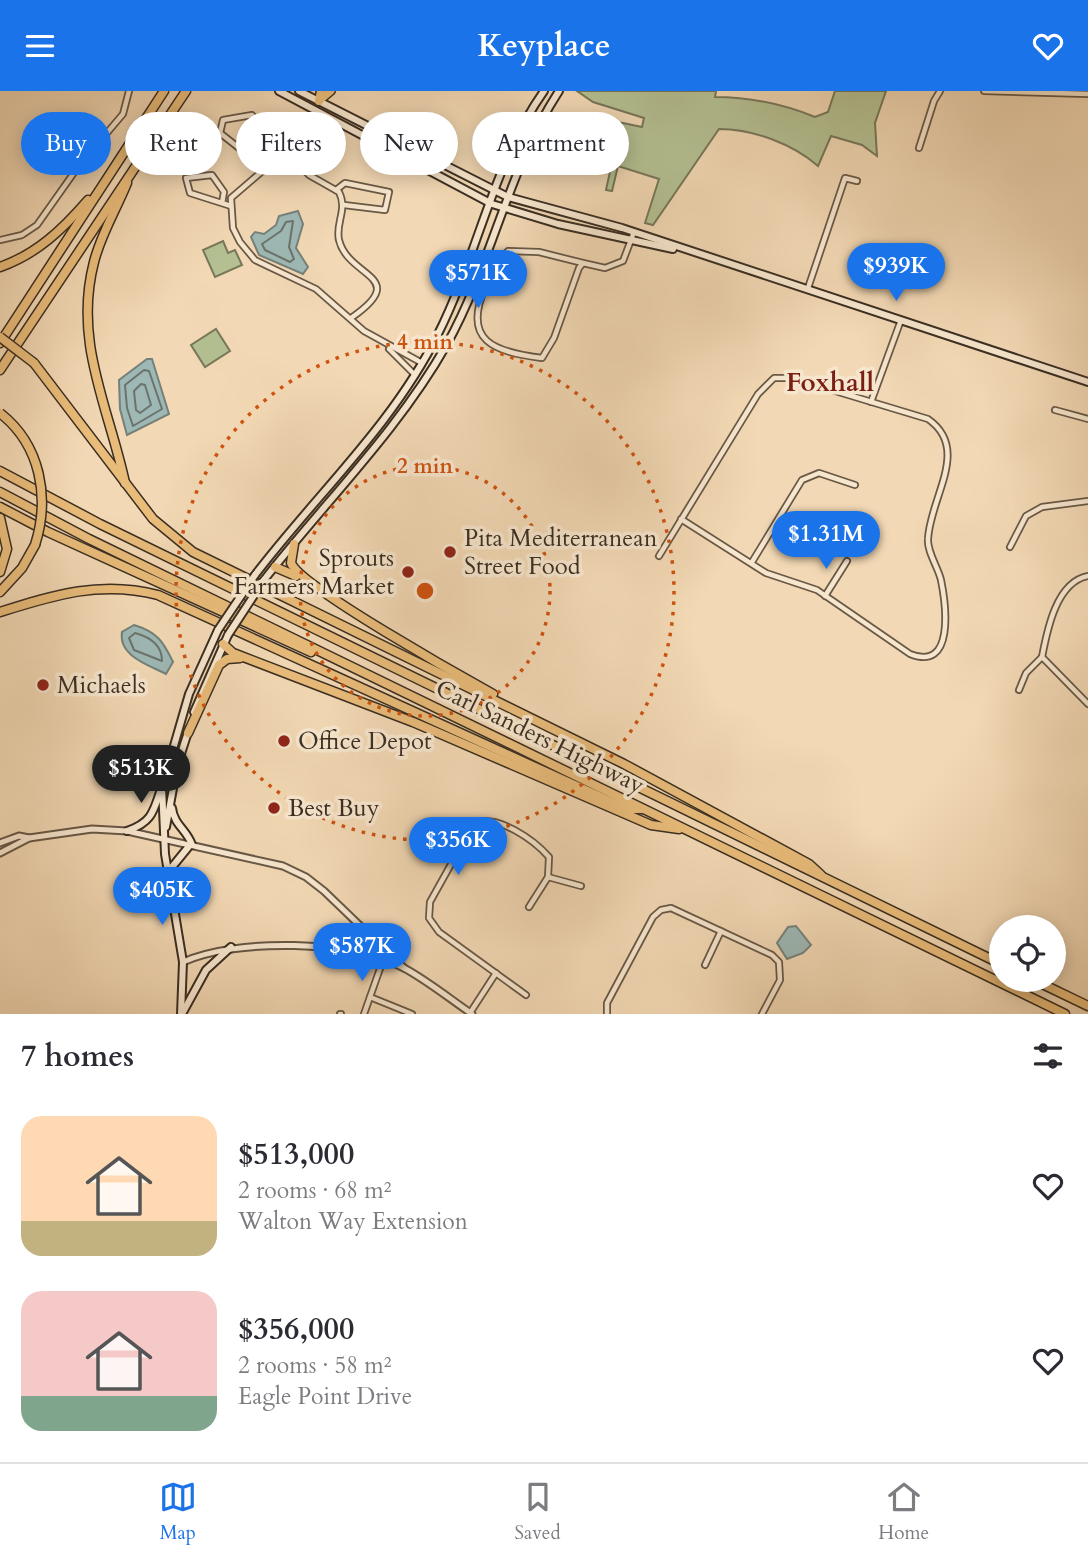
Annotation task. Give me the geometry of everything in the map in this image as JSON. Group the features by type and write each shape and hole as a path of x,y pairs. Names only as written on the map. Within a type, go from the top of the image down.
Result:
{"highway":[{"path":"0,343 164,91"},
{"path":"172,112 186,91"},
{"path":"317,106 321,91"},
{"path":"0,370 129,175"},
{"path":"126,486 100,400 89,343 88,302 93,263 102,235 130,175"},
{"path":"0,267 30,253 53,237 101,186"},
{"path":"0,337 34,363 153,519 193,552 624,764 799,858 829,881"},
{"path":"0,413 29,446 40,475 42,515 34,545 22,568 0,592"},
{"name":"Carl Sanders Highway","path":"0,471 100,524 989,958"},
{"name":"Carl Sanders Highway","path":"0,492 89,539 1065,1014"},
{"path":"0,507 243,622 303,649 338,660"},
{"path":"0,519 8,549 0,572"},
{"path":"294,544 290,555 293,570 349,608"},
{"path":"275,567 496,696 508,707"},
{"path":"0,613 88,588 129,588 158,595 627,809 645,809"},
{"path":"223,644 245,658 413,722 651,825 688,830"},
{"path":"188,733 219,665 232,657 245,658"},
{"path":"1059,992 1088,1006"}],"main road":[{"path":"279,91 317,106 508,197 634,232 1088,382"},
{"path":"299,91 317,106 492,204 633,242 695,254"},
{"path":"317,106 331,91"},
{"path":"127,831 145,824 152,817 189,694 218,631 263,564 373,432 422,363 448,314 527,117 544,91"},
{"path":"165,839 188,733 206,679 223,644 264,580 380,440 428,376 464,308 527,148 559,91"},
{"path":"373,432 380,440"},
{"path":"263,564 275,567"},
{"path":"218,631 223,644"},
{"path":"162,787 168,872 183,962 181,1014"},
{"path":"168,872 191,845 187,833 175,821 171,802"},
{"path":"181,1014 206,970 231,947"}],"street":[{"path":"0,240 22,235 37,225 78,167 123,114 129,91"},
{"path":"919,148 934,101 940,91"},
{"path":"984,91 1088,94"},
{"path":"315,112 317,106"},
{"path":"252,115 257,118 258,122 248,147 239,148 220,133 223,120 252,115"},
{"path":"222,203 224,192 212,175 186,178 190,193 231,206"},
{"path":"256,175 231,198 233,228 240,242 255,260 316,289 364,331 422,363"},
{"path":"309,175 336,190 344,205 337,231 340,244 376,282 378,292 375,300 351,318"},
{"path":"808,288 845,178 857,181"},
{"path":"336,190 345,183 389,193 385,209 344,205"},
{"path":"583,263 554,338 542,358 525,356 487,341 478,332 477,313 499,259 508,251 539,252 605,268 623,261 633,242 634,232"},
{"path":"464,308 477,313"},
{"path":"872,402 902,319"},
{"path":"386,345 415,375"},
{"path":"659,556 681,519 758,394 774,378 792,378 928,419 940,428 948,441 948,458 927,541 941,581 944,639 932,655 920,658 885,638 825,596 765,573 752,562 681,519"},
{"path":"1055,410 1088,419"},
{"path":"752,562 802,480 819,473 855,485"},
{"path":"1010,547 1026,516 1042,507 1088,501"},
{"path":"825,596 847,561"},
{"path":"1019,690 1026,673 1042,657 1048,626 1063,594 1081,577 1088,576"},
{"path":"1042,657 1088,703"},
{"path":"526,995 439,932 429,918 430,902 466,834 480,821 499,824 538,844 549,857 548,877 529,907"},
{"path":"0,852 29,838 92,828 127,831 248,856 306,877 404,968 471,1013 496,973"},
{"path":"0,843 19,836 29,838"},
{"path":"548,877 581,885"},
{"path":"607,1014 607,1003 653,917 661,910 680,911 772,955 779,962 780,980 762,1014"},
{"path":"705,965 720,931"},
{"path":"367,953 373,939"},
{"path":"183,962 231,947 258,944 367,953 404,968"},
{"path":"364,1014 383,961"},
{"path":"370,997 412,1014"},
{"path":"392,1014 394,1008"}],"green space":[{"path":"577,91 716,91 715,97 766,102 815,117 828,112 835,91 886,91 875,123 877,156 862,145 831,136 818,166 797,151 772,139 719,129 653,225 645,223 659,179 629,169 629,124 642,127 644,118 593,102"},
{"path":"609,175 616,175 612,191 606,190"},
{"path":"223,241 228,253 235,250 242,265 215,277 203,250"},
{"path":"216,329 230,351 205,367 191,345"}],"water":[{"path":"298,211 303,224 296,248 308,267 303,274 259,255 251,237 255,232 264,234 276,225 279,216"},
{"path":"147,359 152,359 169,414 127,435 120,409 119,380"},
{"path":"134,625 154,634 166,648 173,662 166,674 136,659 125,647 122,632"},
{"path":"796,926 811,945 803,953 787,959 777,943 788,927"}],"place":[{"name":"Pita Mediterranean Street Food","path":"450,552"},
{"name":"Sprouts Farmers Market","path":"408,572"},
{"name":"Michaels","path":"43,685"},
{"name":"Office Depot","path":"284,741"},
{"name":"Best Buy","path":"274,808"}],"district":[{"name":"Foxhall","path":"830,382"}]}
